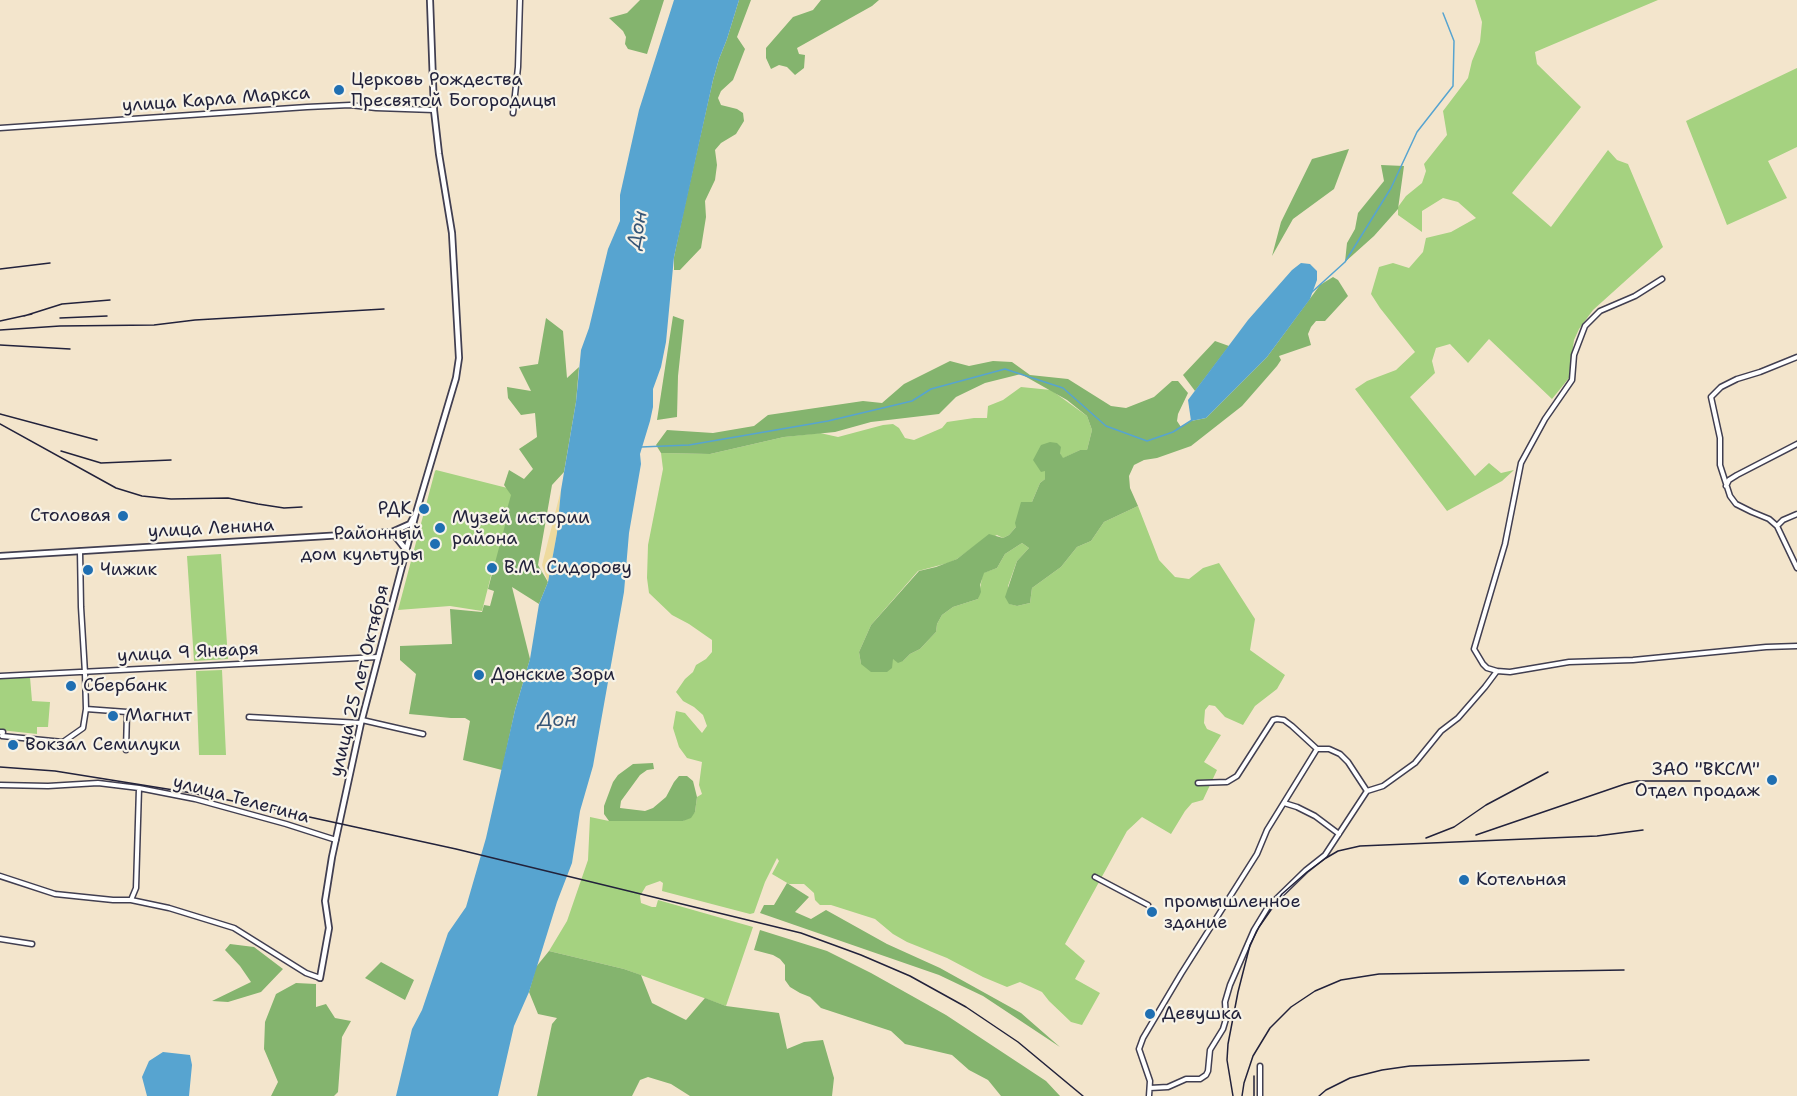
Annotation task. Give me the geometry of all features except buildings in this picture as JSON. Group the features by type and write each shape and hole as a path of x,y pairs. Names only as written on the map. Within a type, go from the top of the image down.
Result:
{"street":[{"name":"улица 25 лет Октября","path":"320,978 329,928 325,901 362,722 416,513 456,378 459,358 452,233 434,110 430,0"},
{"path":"513,113 519,67 520,0"},
{"name":"улица Карла Маркса","path":"0,129 350,105 434,110"},
{"path":"1662,279 1635,296 1600,311 1585,326 1574,355 1572,380 1545,419 1521,463 1505,544 1474,650 1475,654 1487,668 1510,672 1569,662 1633,660 1797,646"},
{"path":"1797,357 1737,379 1721,387 1711,397 1720,438 1720,465 1726,487 1736,504 1769,519 1778,526 1797,568"},
{"path":"1726,487 1729,480 1737,475 1797,444"},
{"path":"407,551 392,532 410,524 416,513"},
{"path":"1778,526 1783,520 1797,514"},
{"name":"улица Ленина","path":"0,556 392,532"},
{"path":"0,732 3,732 2,736 63,742 83,728 86,709 80,551"},
{"name":"улица 9 Января","path":"0,676 378,657"},
{"path":"1149,1088 1168,1087 1186,1079 1200,1079 1206,1075 1209,1071 1210,1050 1223,1029 1226,1019 1226,1002 1230,985 1254,930 1268,907 1294,880 1325,855 1367,792 1383,786 1415,763 1441,731 1465,710 1497,671"},
{"path":"86,709 127,712 126,750"},
{"path":"249,717 362,722 423,734"},
{"path":"1198,783 1227,782 1237,776 1273,720 1277,719 1284,720 1292,726 1317,749 1329,749 1340,754 1348,762 1367,792"},
{"path":"1149,1096 1150,1081 1139,1049 1143,1038 1257,854 1266,830 1317,749"},
{"name":"улица Телегина","path":"0,785 48,786 98,783 139,788 195,799 336,840"},
{"path":"131,900 136,888 139,788"},
{"path":"1284,803 1315,816 1339,834"},
{"path":"0,876 55,894 131,900 169,908 234,928 306,973 320,978"},
{"path":"1095,877 1148,905"},
{"path":"0,939 33,944"},
{"path":"1260,1066 1260,1096"}],"green space":[{"path":"640,0 664,0 647,54 628,49 623,31 609,18 627,13"},
{"path":"739,0 751,0 737,37 745,49 733,80 721,91 718,98 721,105 743,113 744,121 736,134 721,143 715,150 717,165 715,180 705,201 706,217 701,248 680,270 674,270 674,257 713,80"},
{"path":"821,0 879,0 797,48 799,54 805,55 804,68 795,75 787,67 779,65 771,69 766,58 766,48 793,17 813,10"},
{"path":"1475,0 1658,0 1535,52 1537,64 1581,107 1512,193 1551,227 1608,150 1617,160 1628,164 1663,247 1593,310 1579,329 1574,340 1569,378 1552,399 1489,339 1468,363 1450,344 1436,348 1432,361 1435,373 1410,397 1475,476 1489,463 1501,473 1514,470 1502,481 1447,511 1355,389 1367,381 1396,370 1415,352 1371,294 1379,267 1393,263 1409,268 1423,252 1426,238 1451,232 1476,218 1458,202 1443,198 1422,211 1422,232 1398,215 1398,207 1406,196 1422,183 1426,171 1424,164 1447,135 1443,111 1468,78 1480,42 1482,22"},
{"path":"1797,68 1797,147 1768,161 1787,198 1727,225 1686,121"},
{"path":"1349,149 1334,189 1293,219 1272,256 1281,222 1312,159"},
{"path":"1381,165 1404,166 1398,209 1374,236 1345,262 1347,243 1355,229 1358,213 1384,181"},
{"path":"1333,277 1338,280 1348,296 1325,321 1316,321 1311,327 1308,334 1311,345 1279,356 1281,360 1277,366 1242,406 1191,446 1134,465 1129,476 1130,488 1138,506 1104,522 1091,541 1077,547 1061,567 1032,588 1030,603 1017,606 1009,604 1005,597 1017,561 1029,548 1022,543 1005,554 997,568 984,573 978,599 953,607 942,615 936,632 920,649 898,663 893,659 892,668 887,672 871,672 861,664 859,652 871,625 919,571 957,559 989,534 1003,538 1009,535 1016,527 1021,502 1032,502 1040,483 1045,479 1045,471 1041,472 1033,460 1041,445 1050,442 1057,443 1061,447 1060,453 1063,458 1080,450 1087,450 1092,430 1087,416 1067,400 1021,374 985,383 956,397 939,414 871,422 835,432 784,437 710,454 661,453 656,445 667,430 713,433 754,426 768,415 863,401 882,403 904,384 950,361 969,366 993,361 1012,362 1030,375 1068,379 1111,406 1126,408 1154,397 1172,381 1178,381 1188,393 1178,414 1177,421 1181,427 1191,421 1206,418 1267,357 1320,285"},
{"path":"673,316 684,320 678,376 677,417 657,420"},
{"path":"546,318 563,331 567,378 579,367 576,402 564,472 552,485 538,565 548,582 539,604 512,587 530,659 515,710 502,770 463,760 470,721 465,718 409,714 416,674 400,660 400,646 452,644 450,609 482,612 484,605 490,606 494,591 488,589 511,495 504,485 509,470 524,479 533,469 519,449 537,437 535,413 521,415 508,398 507,387 531,391 519,367 538,364"},
{"path":"1215,341 1229,346 1195,391 1183,375"},
{"path":"1021,387 1051,390 1087,416 1092,430 1087,450 1080,450 1062,459 1060,453 1046,471 1045,479 1040,483 1032,502 1009,535 1003,538 997,535 976,545 957,559 918,571 871,625 859,652 861,664 893,659 903,661 920,649 936,632 942,615 953,607 978,599 983,573 997,568 1005,554 1022,543 1029,548 1017,561 1008,586 1010,604 1017,606 1030,603 1032,588 1061,567 1077,547 1091,541 1104,522 1138,506 1159,560 1175,577 1189,579 1203,568 1219,563 1255,619 1250,650 1285,675 1277,689 1255,706 1243,725 1225,717 1215,706 1209,705 1205,710 1204,723 1207,729 1221,735 1204,762 1217,770 1203,800 1192,803 1171,834 1142,817 1127,831 1065,944 1085,961 1075,979 1100,993 1082,1025 1071,1022 1042,992 1020,982 1007,987 947,958 907,942 875,919 831,905 820,905 815,900 814,893 804,884 789,884 772,874 779,861 777,858 765,882 754,913 750,914 662,891 663,883 660,881 646,886 640,896 641,903 652,907 656,907 658,900 753,927 726,1006 624,969 549,951 567,921 588,860 590,817 609,821 683,821 695,812 697,797 702,794 699,785 702,762 687,758 679,747 673,728 676,711 685,713 702,733 707,726 703,715 683,701 676,692 696,665 712,652 712,640 672,615 649,593 647,578 648,545 663,469 661,453 710,454 784,437 820,433 838,437 893,424 899,428 905,438 914,440 942,428 947,422 987,418 988,406 1003,400"},
{"path":"436,470 543,497 527,580 492,572 482,611 450,606 398,610"},
{"path":"221,554 228,659 194,661 187,556"},
{"path":"222,670 226,755 199,755 196,671"},
{"path":"30,677 32,701 50,702 48,727 37,727 37,734 0,730 0,678"},
{"path":"653,763 654,769 647,770 640,775 621,801 620,808 645,811 653,808 666,797 679,776 687,776 693,781 697,797 695,812 691,818 683,821 609,821 604,814 604,806 618,775 633,764"},
{"path":"787,883 809,897 795,912 811,919 826,910 887,944 940,968 1021,1013 1060,1047 983,996 939,975 760,913 764,905 774,905"},
{"path":"760,930 827,951 871,973 946,1015 1046,1081 1060,1096 1001,1096 988,1080 969,1070 952,1055 905,1044 891,1031 821,1008 810,997 790,987 785,980 785,965 780,959 754,950"},
{"path":"230,944 254,947 283,969 261,992 228,1002 212,1001 251,982 225,950"},
{"path":"549,951 641,975 652,1003 686,1020 705,998 726,1006 779,1013 787,1049 804,1042 823,1040 834,1078 832,1096 690,1096 671,1084 648,1077 640,1080 632,1096 537,1096 552,1024 557,1018 538,1014 529,992 536,967"},
{"path":"381,962 414,980 405,1000 365,978"},
{"path":"296,983 316,984 316,1007 326,1004 335,1018 351,1021 342,1037 338,1092 334,1096 271,1096 278,1082 264,1049 265,1022 276,994"}],"sand":[{"path":"561,490 557,533 548,582 542,565"}],"water":[{"name":"Дон","path":"674,0 739,0 713,80 674,257 666,342 661,367 653,389 650,421 640,454 641,464 629,533 624,592 593,766 580,811 572,863 557,902 529,992 514,1026 498,1096 396,1096 412,1029 422,1010 448,933 466,907 486,838 515,710 530,659 539,604 548,582 576,402 581,350 589,328 608,249 620,221 620,195 639,110"},
{"path":"1301,263 1310,264 1317,271 1317,280 1310,299 1267,357 1206,418 1191,421 1188,400 1248,320 1292,270"},
{"path":"163,1052 190,1055 192,1065 189,1096 147,1096 142,1077 149,1061"}],"waterway":[{"path":"1312,292 1345,262 1391,188 1417,132 1453,86 1454,41 1443,13"},
{"path":"641,447 689,445 828,421 912,401 931,389 1005,369 1063,388 1106,426 1147,441 1173,432 1192,420"}],"railway":[{"path":"0,269 50,263"},
{"path":"24,316 62,304 110,300"},
{"path":"0,330 60,326 154,325 195,320 384,309"},
{"path":"0,321 32,314"},
{"path":"60,318 107,316"},
{"path":"0,345 70,349"},
{"path":"0,414 97,440"},
{"path":"0,424 116,488 142,496 171,499 228,498 284,508 302,507"},
{"path":"61,451 101,463 171,460"},
{"path":"0,767 55,771 259,806 456,849 801,933 910,976 966,1007 1018,1042 1083,1096"},
{"path":"1426,838 1454,827 1486,805 1548,772"},
{"path":"1476,835 1637,781 1700,781"},
{"path":"1233,1096 1227,1060 1228,1044 1250,945 1259,927 1282,894 1326,858 1338,851 1360,846 1597,836 1643,830"},
{"path":"1242,1096 1253,1056 1270,1028 1291,1007 1315,991 1341,980 1379,974 1624,970"},
{"path":"1319,1096 1350,1078 1410,1066 1589,1060"},
{"path":"1254,1076 1254,1096"}],"place":[{"name":"Церковь Рождества Пресвятой Богородицы","path":"339,90"},
{"name":"РДК","path":"424,509"},
{"name":"Столовая","path":"123,516"},
{"name":"Музей истории района","path":"440,528"},
{"name":"Районный дом культуры","path":"435,544"},
{"name":"В.М. Сидорову","path":"492,568"},
{"name":"Чижик","path":"88,570"},
{"name":"Донские Зори","path":"479,675"},
{"name":"Сбербанк","path":"71,686"},
{"name":"Магнит","path":"113,716"},
{"name":"Вокзал Семилуки","path":"13,745"},
{"name":"ЗАО \"ВКСМ\" Отдел продаж","path":"1772,780"},
{"name":"Котельная","path":"1464,880"},
{"name":"промышленное здание","path":"1152,912"},
{"name":"Девушка","path":"1150,1014"}]}
